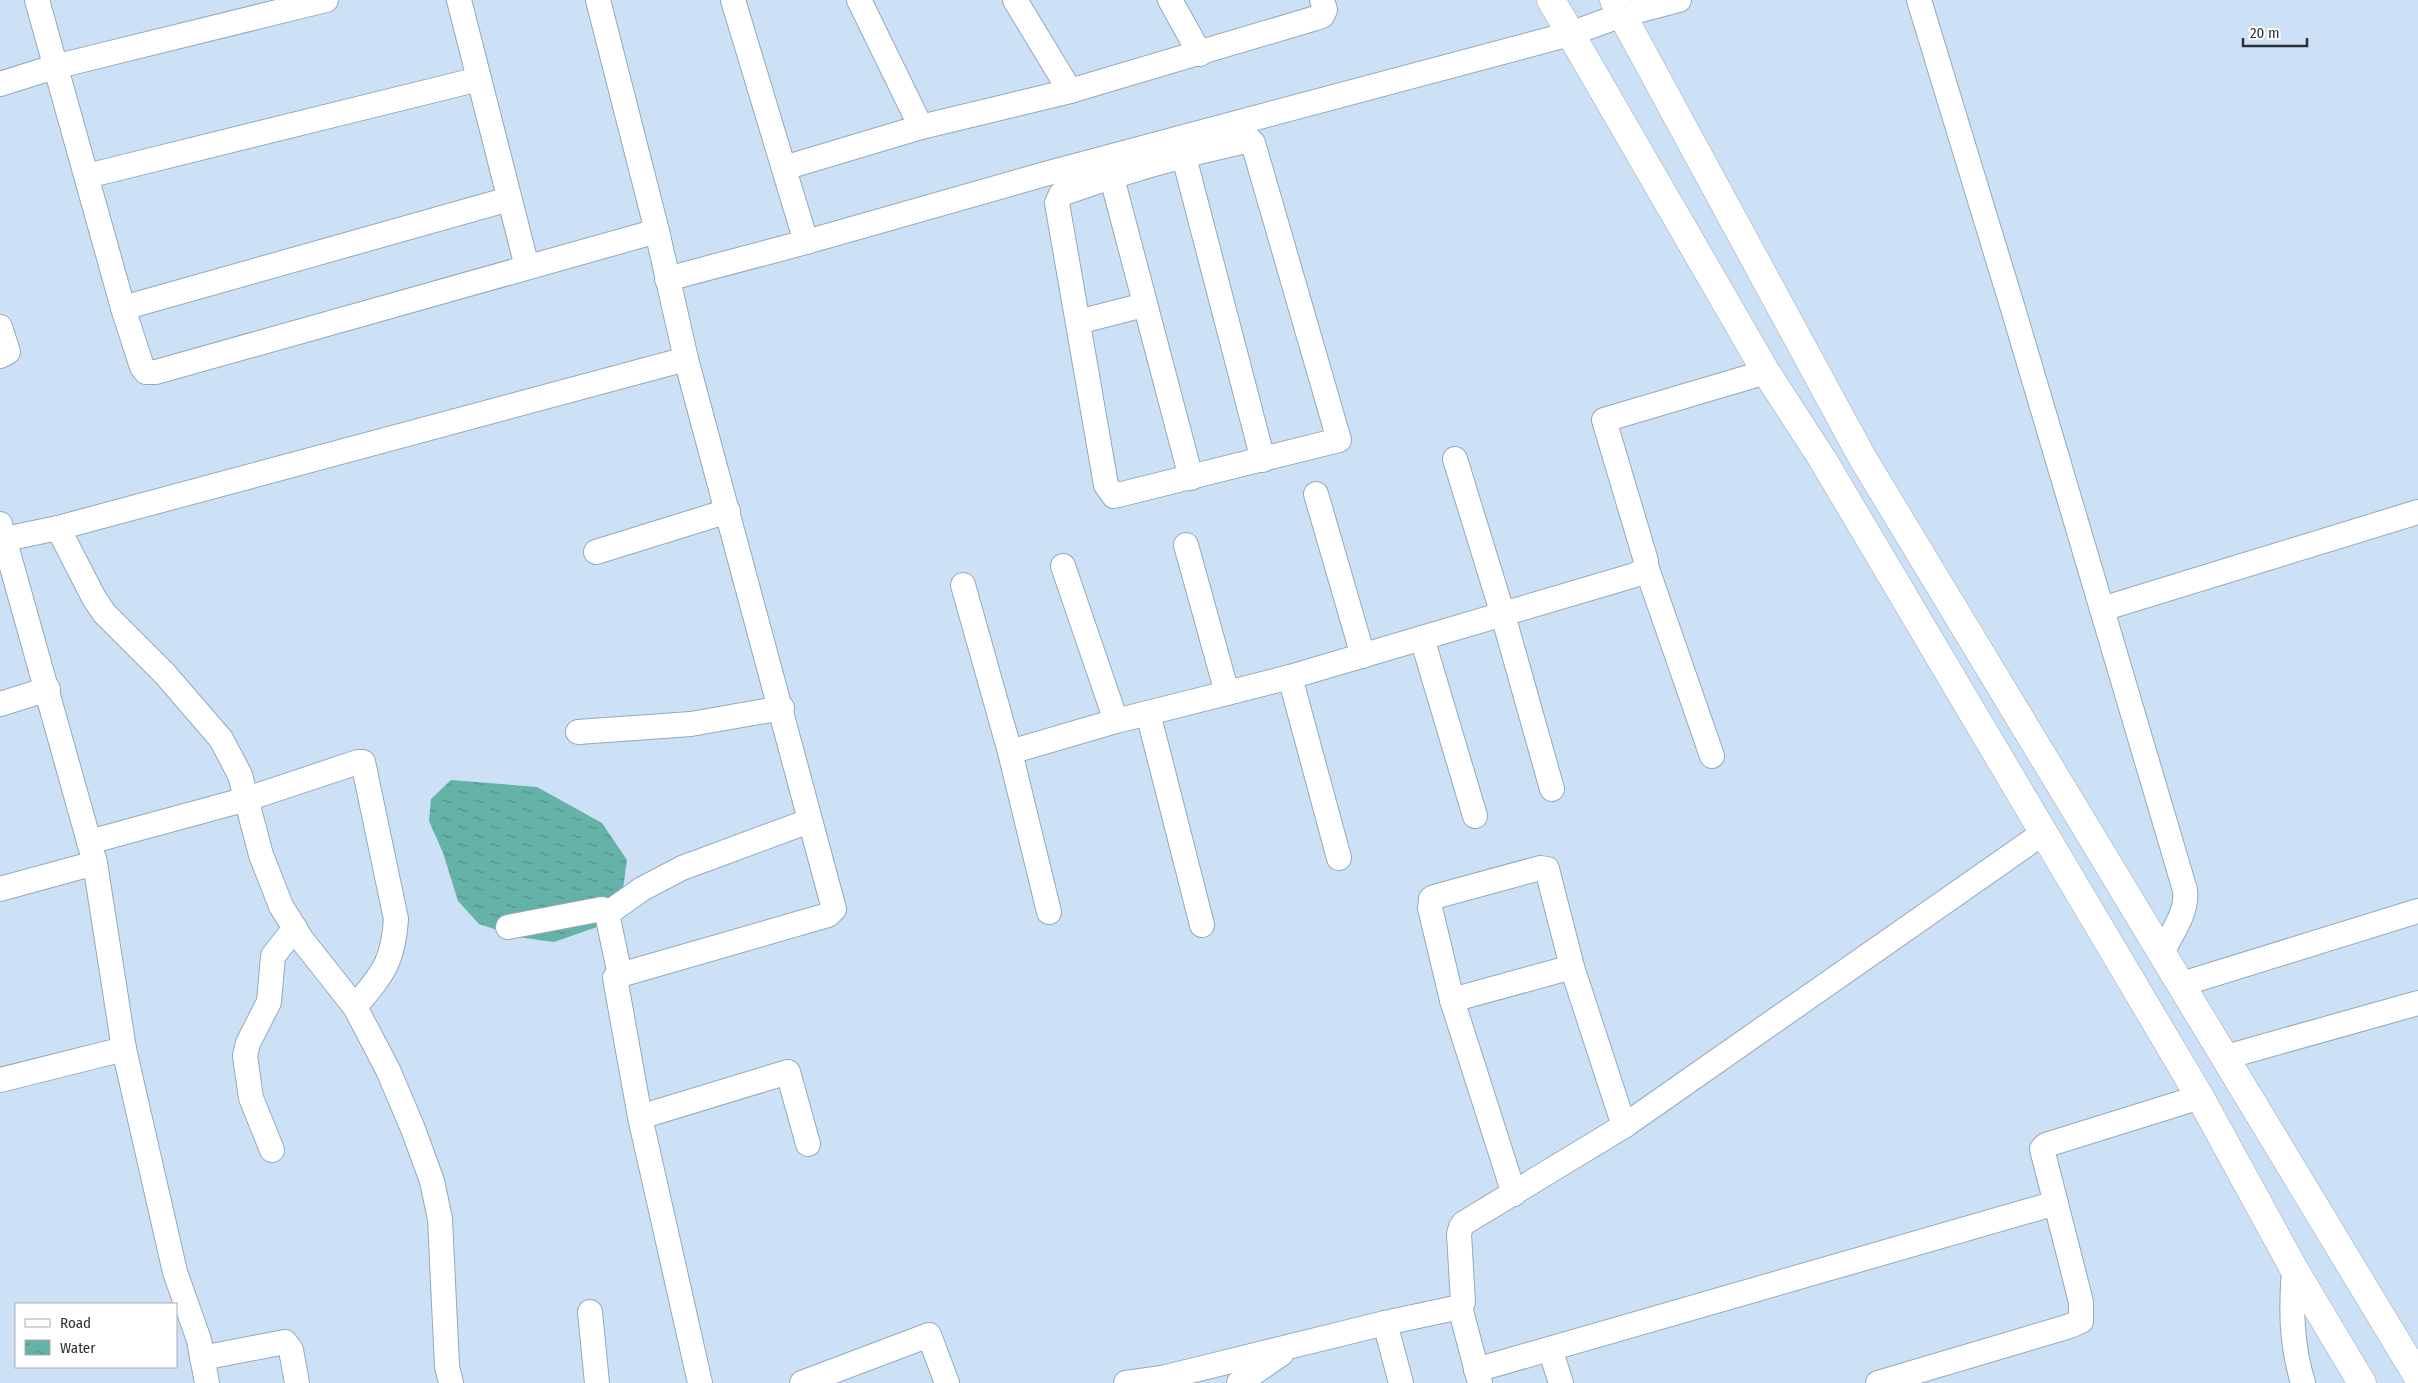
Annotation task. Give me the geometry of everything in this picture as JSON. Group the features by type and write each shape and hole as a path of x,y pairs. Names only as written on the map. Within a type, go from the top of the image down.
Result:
{"main road":[{"path":"1552,0 1766,372 1824,460 2200,1097 2294,1269 2362,1383"},
{"path":"1618,8 1862,457 2418,1377"}],"street":[{"path":"37,0 54,67 87,176 123,308 142,367 150,373 657,231"},
{"path":"0,84 54,67 326,0"},
{"path":"459,0 528,267"},
{"path":"598,0 657,231 686,359 782,708 809,821 834,905 831,913 620,974 615,978 640,1117 700,1383"},
{"path":"733,0 806,242"},
{"path":"859,0 921,127"},
{"path":"1015,0 1070,91"},
{"path":"1170,0 1200,54"},
{"path":"784,168 921,127 1070,91 1200,54 1316,18 1322,16 1325,10 1322,0"},
{"path":"667,279 806,242 1045,174 1214,139 1570,34 1618,8 1679,0"},
{"path":"1920,0 2185,890 2186,900 2183,909 2162,953"},
{"path":"87,176 479,79"},
{"path":"1214,139 1250,140 1254,143 1339,440 1118,496 1110,494 1106,485 1057,203 1061,194 1184,157 1214,139"},
{"path":"1184,157 1263,460"},
{"path":"1112,178 1191,478"},
{"path":"123,308 509,199"},
{"path":"1078,322 1144,304"},
{"path":"0,327 8,352 0,356"},
{"path":"207,1383 199,1340 175,1272 124,1049 92,852 48,689 2,532 58,528 686,359"},
{"path":"1712,756 1646,566 1604,420 1766,372"},
{"path":"1455,459 1503,615 1552,789"},
{"path":"1316,494 1363,656"},
{"path":"596,552 728,512"},
{"path":"2102,609 2418,512"},
{"path":"58,528 94,598 104,613 165,674 221,738 235,763 248,799 261,855 281,906 294,928 355,1008 388,1070 432,1181 440,1219 446,1366 451,1383"},
{"path":"1186,545 1227,693"},
{"path":"1063,566 1116,721"},
{"path":"1010,752 1116,721 1290,677 1363,656 1635,575 1644,570 1646,566"},
{"path":"963,584 1010,752 1049,912"},
{"path":"1422,638 1475,816"},
{"path":"1290,677 1339,858"},
{"path":"0,704 48,689"},
{"path":"578,732 691,724 782,708"},
{"path":"1148,713 1202,925"},
{"path":"0,889 92,852 358,762 365,764 396,919 395,937 384,973 355,1008"},
{"path":"607,914 642,889 682,868 809,821"},
{"path":"2043,833 1624,1126 1461,1227 1462,1302 1460,1307 1478,1376 1550,1349 2056,1202"},
{"path":"1514,1194 1452,1000 1430,908 1431,899 1437,895 1545,868 1548,871 1572,968 1624,1126"},
{"path":"508,927 600,909 604,910 607,914 620,974"},
{"path":"2182,984 2418,911"},
{"path":"272,1150 251,1098 245,1056 248,1043 269,1002 271,960 275,951 294,928"},
{"path":"1452,1000 1572,968"},
{"path":"2226,1058 2418,1003"},
{"path":"0,1080 124,1049"},
{"path":"640,1117 788,1072 808,1144"},
{"path":"1878,1383 2070,1326 2081,1321 2081,1302 2042,1151 2044,1146 2200,1097"},
{"path":"2294,1269 2291,1315 2298,1367 2303,1383"},
{"path":"1126,1383 1158,1381 1295,1345 1460,1307"},
{"path":"590,1312 597,1383"},
{"path":"1386,1323 1401,1383"},
{"path":"802,1383 928,1335 931,1336 947,1383"},
{"path":"202,1358 285,1342 290,1347 297,1383"},
{"path":"1239,1383 1295,1345"},
{"path":"1550,1349 1561,1383"}],"water":[{"path":"451,780 537,787 602,823 627,860 623,889 597,927 554,942 518,937 479,924 458,901 443,853 429,821 431,799"}]}
